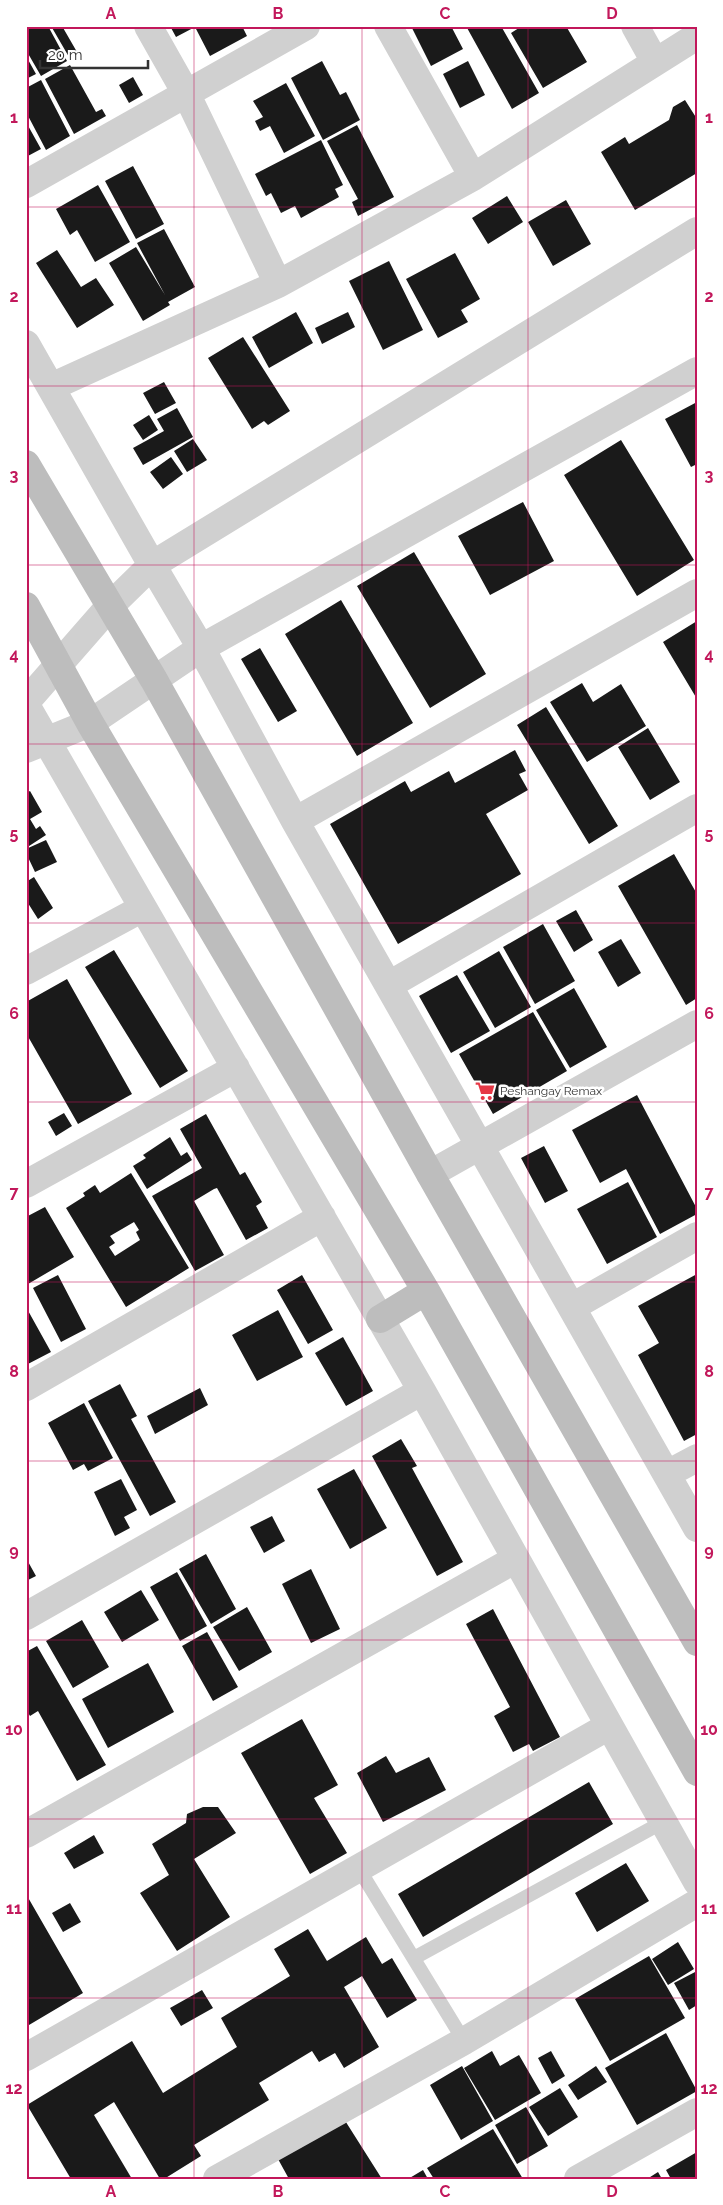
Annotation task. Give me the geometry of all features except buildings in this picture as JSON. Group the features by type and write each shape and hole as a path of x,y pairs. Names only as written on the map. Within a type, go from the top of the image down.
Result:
{"main road":[{"path":"26,464 154,680 430,1174 694,1631"},
{"path":"26,606 90,723 426,1291 697,1772"},
{"path":"380,1319 426,1291"}],"street":[{"path":"148,26 187,95 278,284"},
{"path":"26,184 187,95 306,26"},
{"path":"388,26 473,177"},
{"path":"635,26 655,62"},
{"path":"51,387 278,284 473,177 697,36"},
{"path":"697,231 152,566 109,607 26,703 37,745 144,908 422,1391 697,1882"},
{"path":"26,344 152,566 201,648 295,821 697,1528"},
{"path":"37,745 90,723 201,648 697,370"},
{"path":"295,821 697,593"},
{"path":"389,984 697,808"},
{"path":"26,971 144,908"},
{"path":"430,1174 697,1024"},
{"path":"26,1184 236,1068"},
{"path":"26,1387 322,1217"},
{"path":"572,1307 697,1236"},
{"path":"26,1616 422,1391"},
{"path":"667,1474 697,1458"},
{"path":"26,1834 516,1559"},
{"path":"26,2056 610,1726"},
{"path":"217,2179 464,2041 697,1903"},
{"path":"578,2179 697,2112"}],"lane":[{"path":"414,1958 664,1822"},
{"path":"359,1869 464,2041"}],"place":[{"name":"Peshangay Remax","path":"485,1091"}]}
